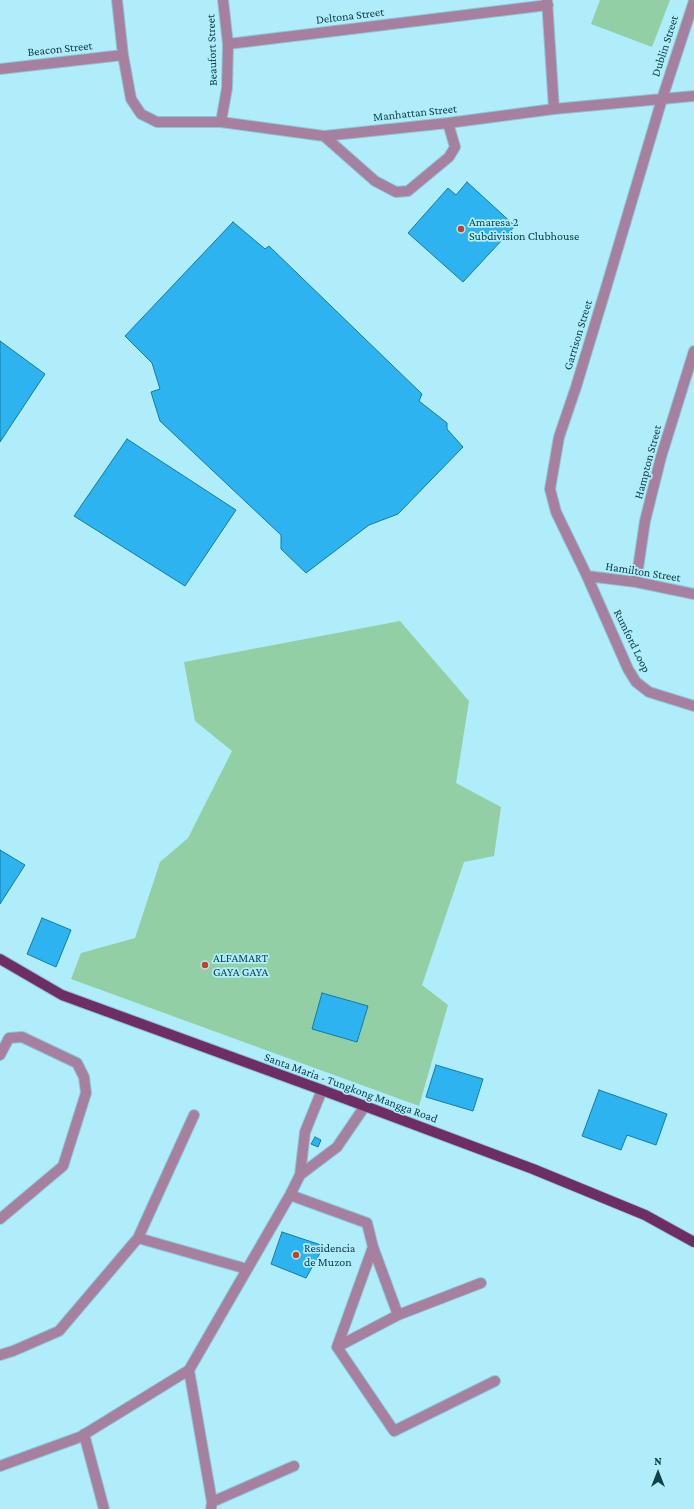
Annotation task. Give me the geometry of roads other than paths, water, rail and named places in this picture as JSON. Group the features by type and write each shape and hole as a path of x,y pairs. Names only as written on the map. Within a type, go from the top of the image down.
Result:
{"main road":[{"name":"Santa Maria - Tungkong Mangga Road","path":"0,959 62,995 533,1169 646,1215 694,1242"}],"street":[{"path":"117,0 123,55"},
{"name":"Beaufort Street","path":"221,122 227,88 228,44 224,0"},
{"name":"Dublin Street","path":"662,99 694,1"},
{"path":"547,3 554,109"},
{"name":"Deltona Street","path":"228,44 547,3"},
{"name":"Beacon Street","path":"0,69 123,55"},
{"name":"Manhattan Street","path":"123,55 132,99 141,114 157,122 221,122 324,136 448,123 554,109 694,96"},
{"name":"Garrison Street","path":"587,576 556,512 550,489 559,437 576,387 662,99"},
{"path":"324,136 375,181 396,192 408,191 449,157 455,147 448,123"},
{"name":"Hampton Street","path":"636,582 646,521 661,457 694,351"},
{"name":"Hamilton Street","path":"587,576 636,582 694,594"},
{"name":"Rumford Loop","path":"587,576 628,669 636,682 649,692 694,706"},
{"path":"0,1055 9,1038 22,1037 77,1063 84,1077 86,1093 63,1166 0,1219"},
{"path":"0,1466 84,1434 189,1370 290,1195 300,1175 305,1132 322,1090"},
{"path":"300,1175 337,1146 365,1106"},
{"path":"0,1355 13,1351 58,1331 138,1238 194,1115"},
{"path":"290,1195 367,1223 373,1247 398,1315"},
{"path":"138,1238 246,1269"},
{"path":"337,1347 373,1247"},
{"path":"337,1347 398,1315 481,1283"},
{"path":"337,1347 394,1431 495,1381"},
{"path":"189,1370 212,1506 294,1466"},
{"path":"84,1434 104,1509"}],"place":[{"name":"Amaresa 2 Subdivision Clubhouse","path":"461,229"},
{"name":"ALFAMART GAYA GAYA","path":"205,965"},
{"name":"Residencia de Muzon","path":"296,1255"}]}
